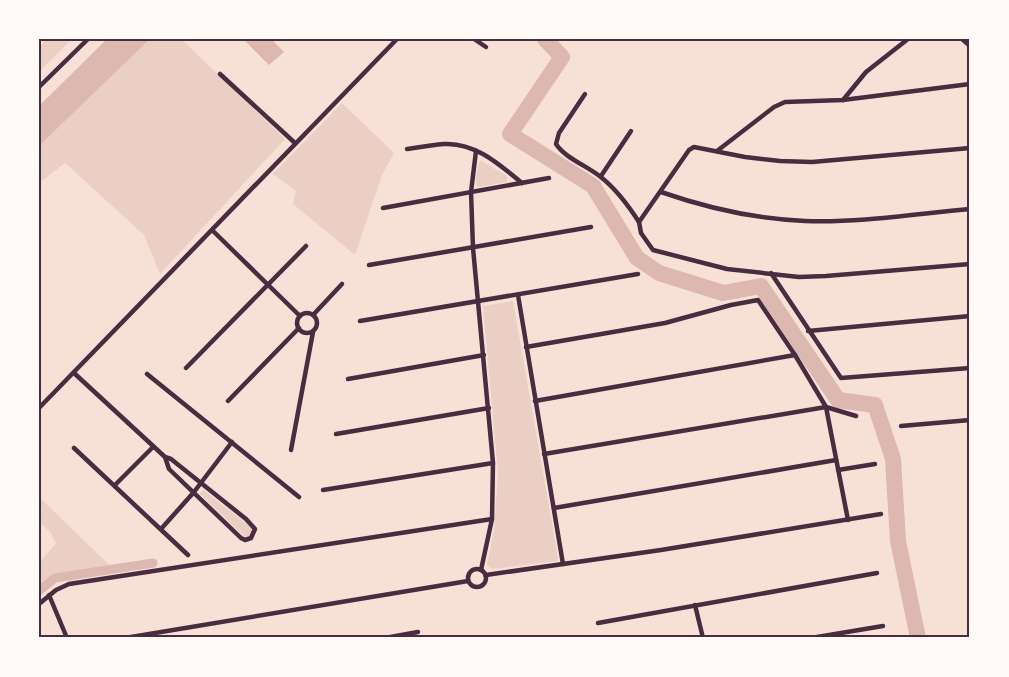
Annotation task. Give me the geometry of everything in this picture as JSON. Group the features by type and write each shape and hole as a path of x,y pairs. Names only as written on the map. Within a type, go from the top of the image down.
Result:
{"street":[{"path":"39,87 88,39"},
{"path":"39,408 397,39"},
{"path":"474,39 486,48"},
{"path":"843,100 866,72 908,39"},
{"path":"962,39 970,45"},
{"path":"220,74 295,143"},
{"path":"717,151 779,104 785,102 843,100 970,84"},
{"path":"585,94 559,133 556,144 562,151 601,176 617,192 639,222"},
{"path":"601,176 631,132"},
{"path":"407,149 446,144 466,146 494,161 522,183"},
{"path":"970,148 812,162 780,161 699,147 689,150 639,222 639,229 645,241 658,252 727,269 799,277 970,264"},
{"path":"476,151 471,192 473,248 493,463 492,519 481,570"},
{"path":"383,208 549,178"},
{"path":"661,192 738,214 806,221 848,220 970,209"},
{"path":"369,265 591,227"},
{"path":"212,230 300,316"},
{"path":"186,368 306,246"},
{"path":"771,273 808,332 841,378 970,368"},
{"path":"360,321 638,274"},
{"path":"313,315 342,284"},
{"path":"518,295 563,564"},
{"path":"526,347 665,323 756,299 764,307 826,407 848,519"},
{"path":"313,315 300,316 297,322 298,328 303,333 313,332"},
{"path":"291,450 313,332 317,323 313,315"},
{"path":"808,332 970,316"},
{"path":"228,401 298,328"},
{"path":"348,379 484,355"},
{"path":"535,400 795,355"},
{"path":"74,373 153,447 255,527 251,538 245,540 241,538 169,469 165,457"},
{"path":"147,374 299,497"},
{"path":"544,454 826,407 856,416"},
{"path":"336,434 489,408"},
{"path":"901,426 970,420"},
{"path":"161,529 194,492 232,442"},
{"path":"115,485 153,447"},
{"path":"74,448 188,555"},
{"path":"554,508 836,460"},
{"path":"323,490 493,463"},
{"path":"838,470 875,464"},
{"path":"486,575 881,514"},
{"path":"39,604 61,586 69,584 492,519"},
{"path":"481,570 486,575"},
{"path":"468,580 471,571 481,570"},
{"path":"598,623 877,573"},
{"path":"468,580 472,586 480,586 485,582 486,575"},
{"path":"125,638 468,580"},
{"path":"50,595 67,638"},
{"path":"695,605 703,638"},
{"path":"811,638 883,626"},
{"path":"385,638 418,632"}],"shaded area":[{"path":"46,39 72,39 39,72 39,49"},
{"path":"107,39 150,39 39,146 39,106"},
{"path":"150,39 181,39 285,139 160,274 144,235 65,163 39,183 39,146"},
{"path":"243,39 271,39 284,52 269,65"},
{"path":"342,103 394,153 382,175 355,255 293,204 296,191 273,174"},
{"path":"480,160 507,176 507,182 479,187 476,185"},
{"path":"513,301 558,558 557,561 492,569 487,565 494,531 498,474 483,306"},
{"path":"203,490 252,528 253,531 249,536 244,536 200,494"},
{"path":"39,497 112,567 56,574 39,587 39,562 56,544 51,533 39,521"}],"waterway":[{"path":"545,39 562,57 510,134 593,186 637,258 659,273 723,293 761,286 838,400 875,405 893,459 898,541 918,638"},
{"path":"39,591 55,578 153,563"}]}
